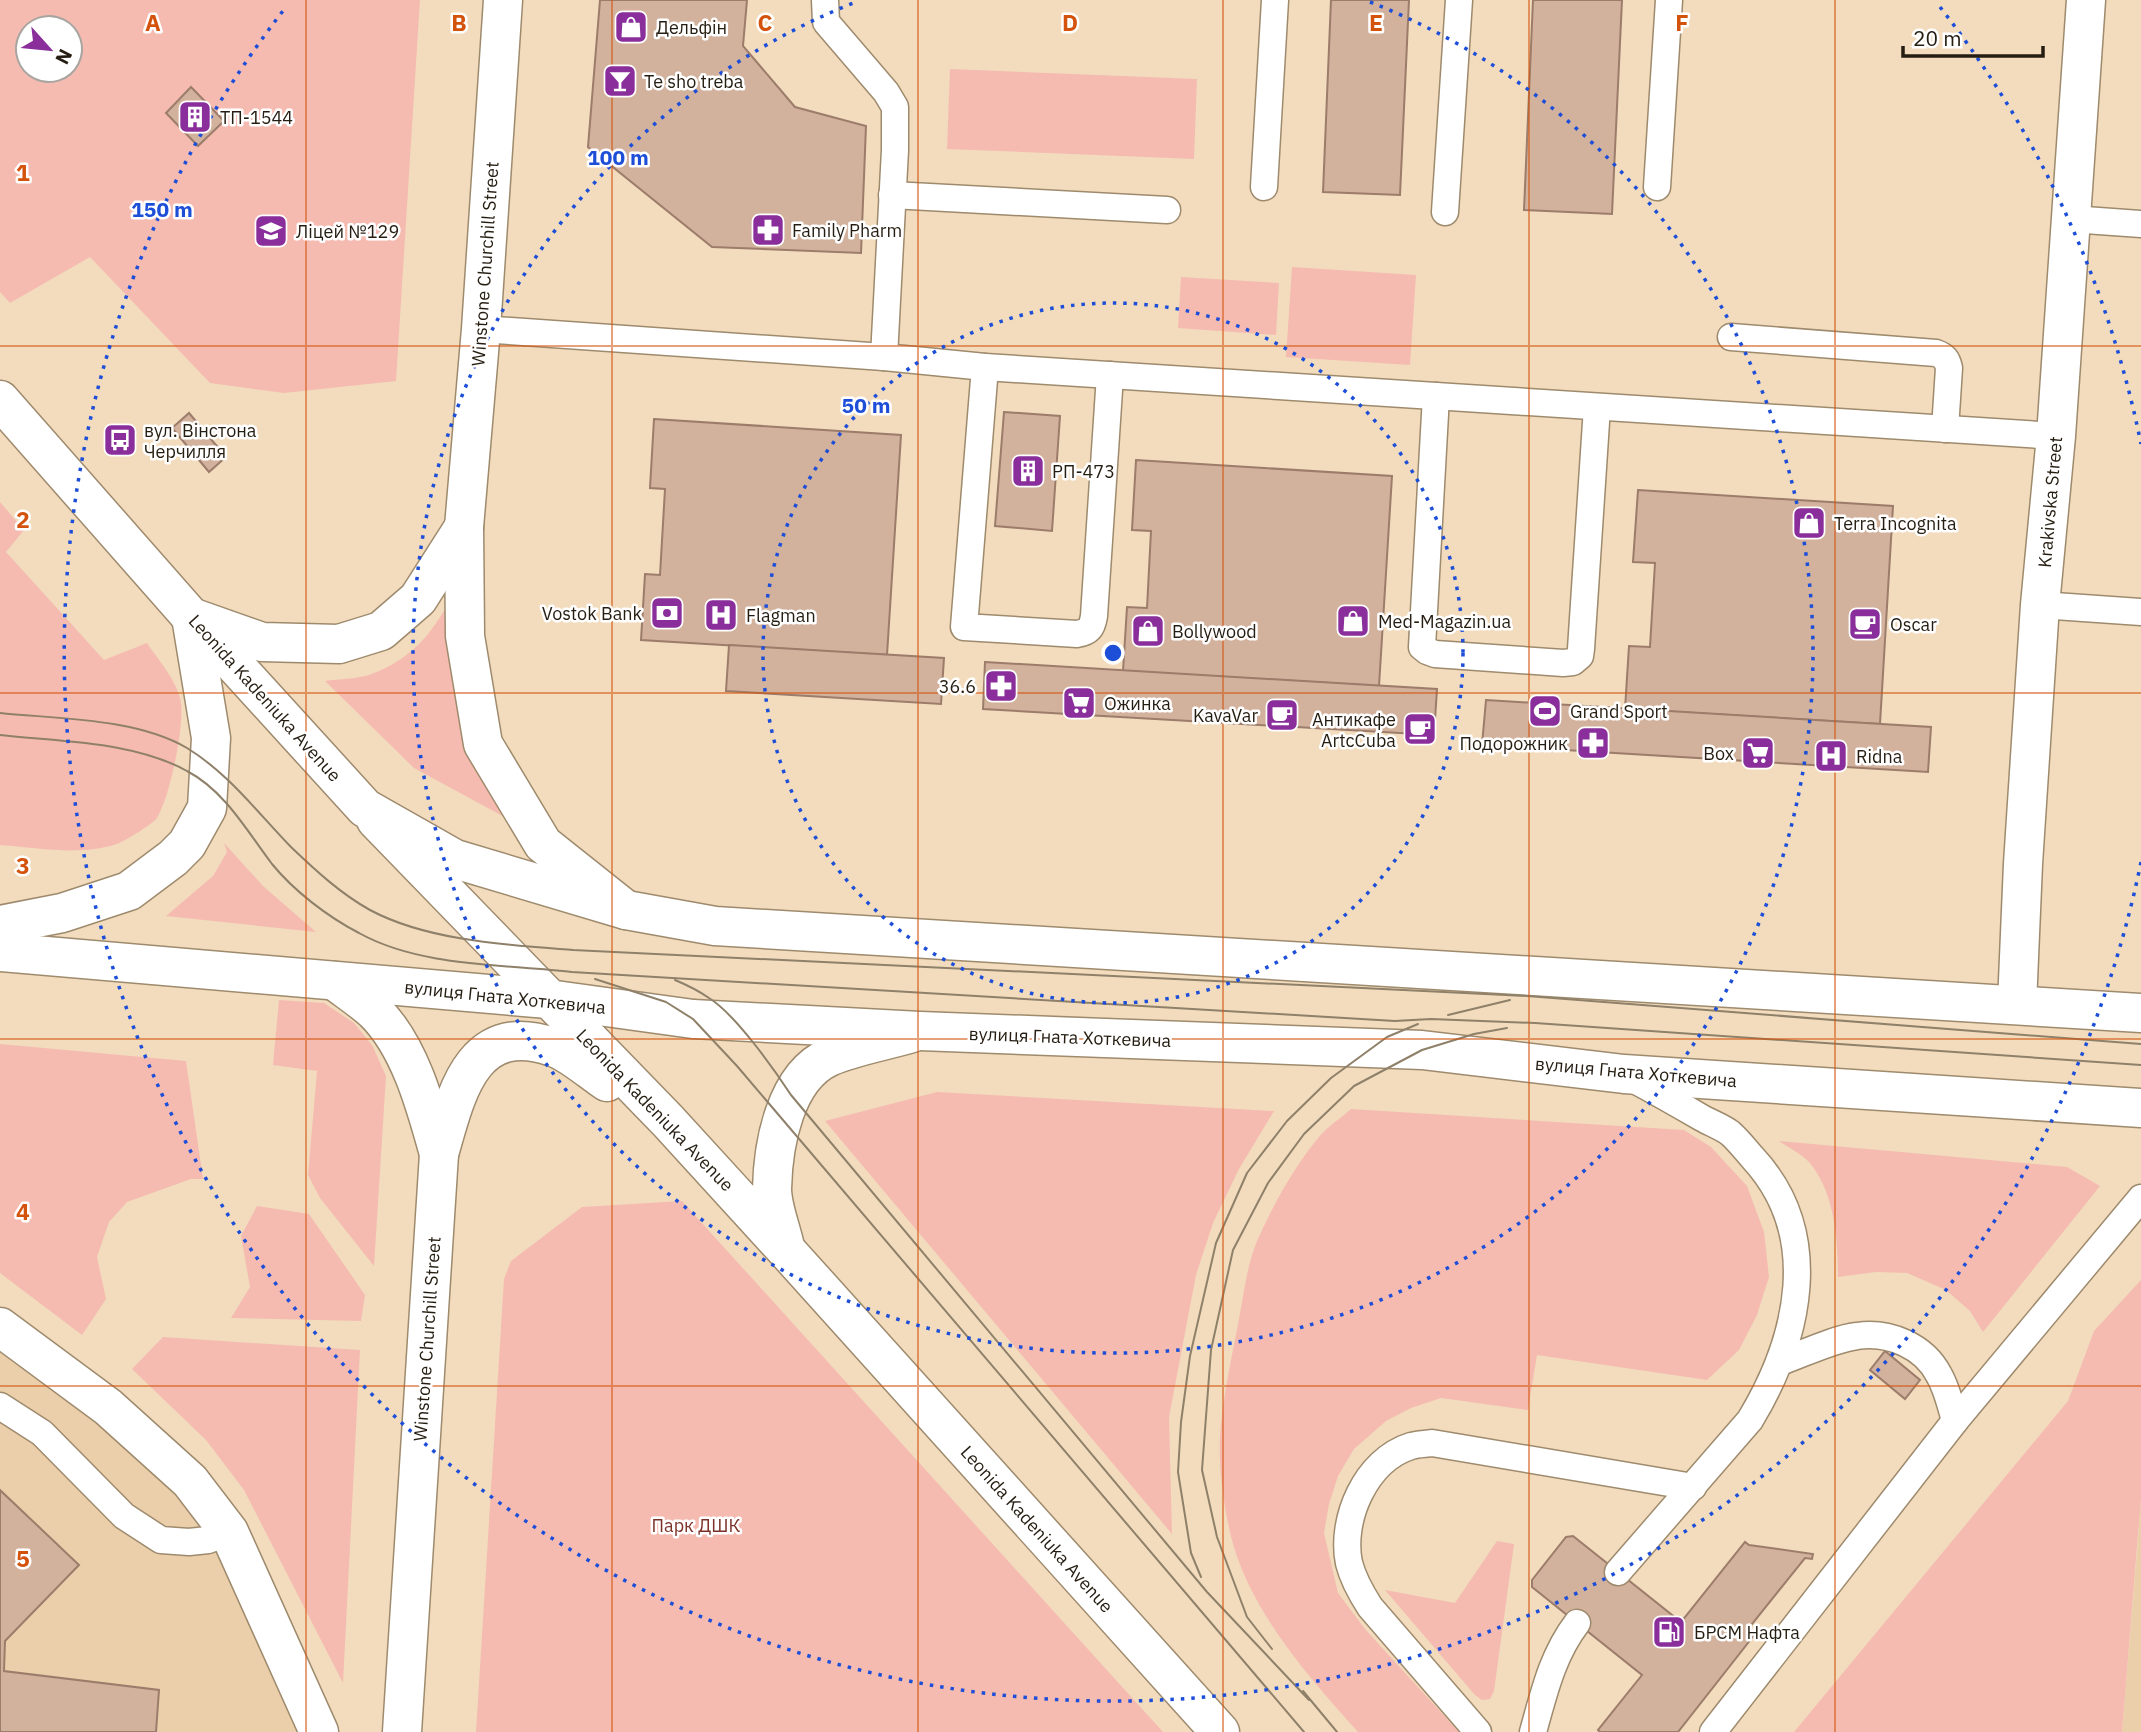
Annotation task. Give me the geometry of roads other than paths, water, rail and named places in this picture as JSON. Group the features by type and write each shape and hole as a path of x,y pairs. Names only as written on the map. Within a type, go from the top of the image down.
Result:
{"main road":[{"name":"Winstone Churchill Street","path":"503,0 481,329 464,527 465,636 483,744 543,844 626,910"},
{"name":"Krakivska Street","path":"2017,1004 2040,605 2056,436 2086,0"},
{"name":"Leonida Kadeniuka Avenue","path":"0,400 191,617 365,808 668,1121 1220,1732"},
{"path":"0,925 62,913 129,891 187,844 207,808 211,738 191,617 262,642 339,644 381,631 418,599 464,527"},
{"path":"365,808 455,859 626,910 715,926 2141,1013"},
{"name":"вулиця Гната Хоткевича","path":"0,952 548,999 693,1019 920,1031 1422,1050 1624,1074 2141,1108"},
{"name":"Winstone Churchill Street","path":"335,981 375,1013 398,1044 424,1098 439,1154 402,1732"},
{"path":"785,1249 772,1191 779,1135 791,1094 807,1072 829,1057 920,1031"},
{"path":"439,1154 453,1105 470,1066 490,1048 518,1041 554,1047 668,1121"},
{"path":"0,1327 82,1386 190,1481 229,1532 319,1732"}],"lane":[{"path":"825,0 826,22 886,92 895,107 884,357"},
{"path":"1264,187 1275,0"},
{"path":"1445,212 1459,0"},
{"path":"1657,187 1669,0"},
{"path":"892,195 1167,210"},
{"path":"2071,219 2141,224"},
{"path":"481,329 884,357 985,367 2056,436"},
{"path":"1731,337 1936,352 1947,359 1949,368 1945,429"},
{"path":"985,367 964,627 1077,634 1085,633 1092,627 1110,375"},
{"path":"1436,396 1422,646 1427,652 1435,654 1563,663 1573,662 1580,656 1581,649 1597,407"},
{"path":"2040,605 2141,612"},
{"path":"1618,1572 1749,1420 1766,1392 1789,1336 1797,1279 1796,1249 1787,1216 1775,1189 1760,1166 1730,1133 1624,1074"},
{"path":"1713,1732 1955,1421 2141,1198"},
{"path":"1780,1362 1854,1336 1890,1337 1917,1350 1933,1365 1944,1385 1955,1421"},
{"path":"0,1406 42,1433 124,1516 161,1540 189,1542 229,1532"},
{"path":"1478,1732 1370,1607 1356,1585 1349,1562 1347,1538 1356,1501 1366,1482 1394,1454 1411,1446 1432,1443 1693,1487"},
{"path":"1533,1732 1550,1671 1559,1650 1577,1623"}],"tram line":[{"path":"0,713 121,725 167,738 187,748 216,769 300,856 359,904 417,929 469,940 573,950 1527,996 2141,1044"},
{"path":"0,735 120,748 166,761 187,771 213,789 244,825 272,864 312,903 347,927 383,944 435,958 572,972 1395,1021 1431,1019 1535,1023 2141,1065"},
{"path":"595,979 666,1002 693,1019 737,1066 1304,1732"},
{"path":"675,980 709,998 742,1029 791,1095 1207,1592 1309,1700"},
{"path":"1448,1015 1510,1000"},
{"path":"1201,1577 1191,1553 1178,1472 1181,1422 1190,1356 1216,1243 1247,1173 1287,1121 1331,1078 1387,1037 1418,1024"},
{"path":"1272,1649 1247,1617 1217,1537 1202,1470 1211,1350 1233,1250 1268,1183 1304,1134 1354,1086 1422,1050 1474,1034 1507,1028"},
{"path":"1303,1691 1337,1732"}],"place":[{"name":"Дельфін","path":"631,27"},
{"name":"Te sho treba","path":"620,81"},
{"name":"ТП-1544","path":"195,117"},
{"name":"Family Pharm","path":"768,230"},
{"name":"Ліцей №129","path":"271,231"},
{"name":"вул. Вінстона Черчилля","path":"120,440"},
{"name":"РП-473","path":"1028,471"},
{"name":"Terra Incognita","path":"1809,523"},
{"name":"Vostok Bank","path":"667,613"},
{"name":"Flagman","path":"721,615"},
{"name":"Med-Magazin.ua","path":"1353,621"},
{"name":"Oscar","path":"1865,624"},
{"name":"Bollywood","path":"1148,631"},
{"name":"36.6","path":"1001,686"},
{"name":"Ожинка","path":"1079,703"},
{"name":"Grand Sport","path":"1545,711"},
{"name":"KavaVar","path":"1282,715"},
{"name":"Антикафе ArtcCuba","path":"1420,729"},
{"name":"Подорожник","path":"1593,743"},
{"name":"Box","path":"1758,753"},
{"name":"Ridna","path":"1831,756"},
{"name":"БРСМ Нафта","path":"1669,1632"}],"park label":[{"name":"Парк ДШК","path":"696,1525"}]}
